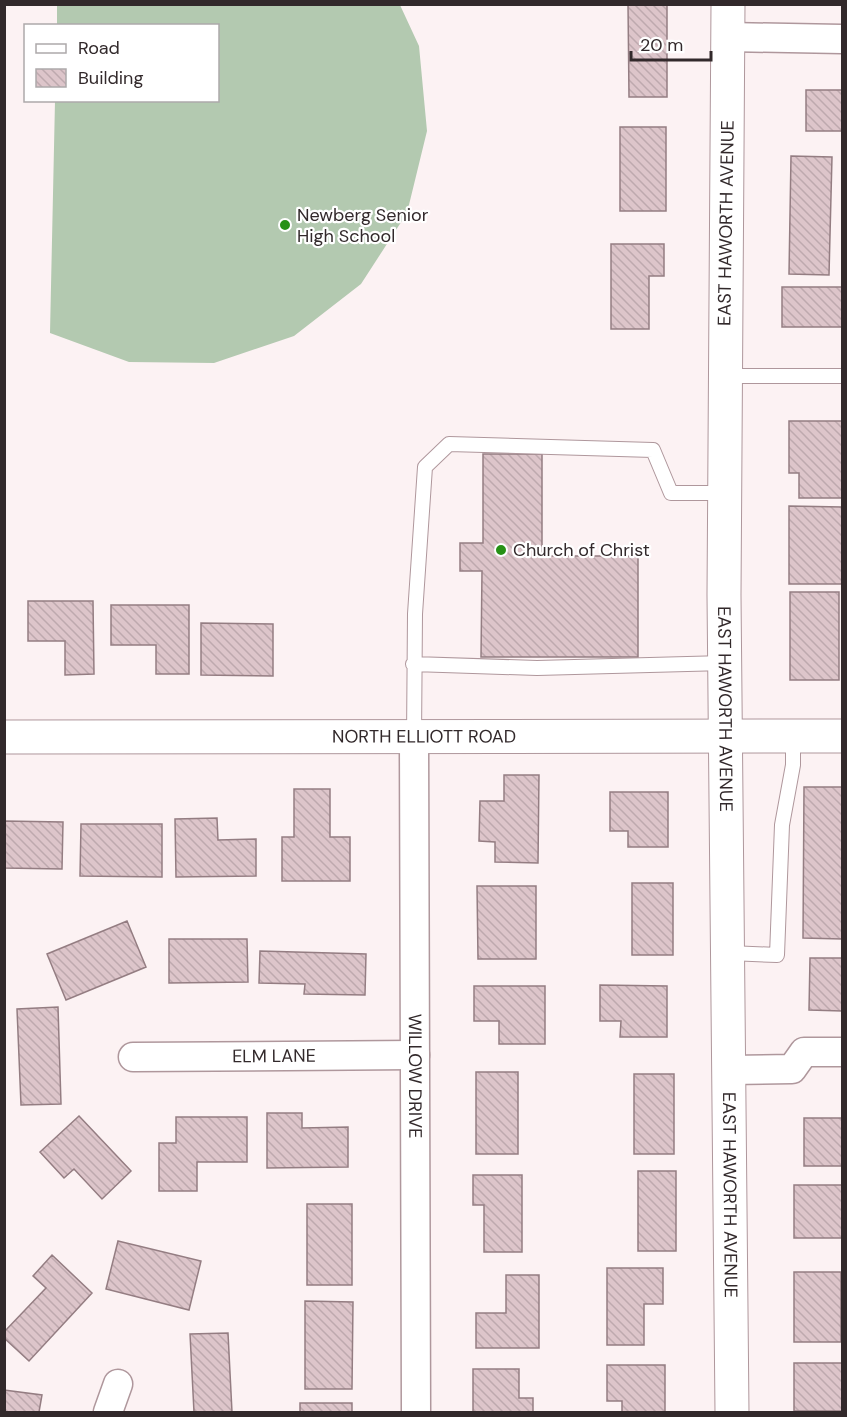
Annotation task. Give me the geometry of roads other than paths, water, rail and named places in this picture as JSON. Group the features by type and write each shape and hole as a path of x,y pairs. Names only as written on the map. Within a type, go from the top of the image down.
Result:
{"street":[{"name":"EAST HAWORTH AVENUE","path":"728,4 724,493 732,1413"},
{"path":"728,37 843,39"},
{"name":"NORTH ELLIOTT ROAD","path":"4,737 843,736"},
{"name":"WILLOW DRIVE","path":"414,738 416,1413"},
{"path":"730,1070 792,1069 804,1052 843,1052"},
{"name":"ELM LANE","path":"132,1057 415,1055"},
{"path":"108,1413 118,1384"}],"lane":[{"path":"724,376 843,376"},
{"path":"414,738 413,664 426,467 449,444 653,450 671,493 724,493"},
{"path":"413,664 537,668 726,663"},
{"path":"729,953 777,956 782,825 793,765 793,736"}],"place":[{"name":"Newberg Senior High School","path":"285,225"},
{"name":"Church of Christ","path":"501,550"}]}
